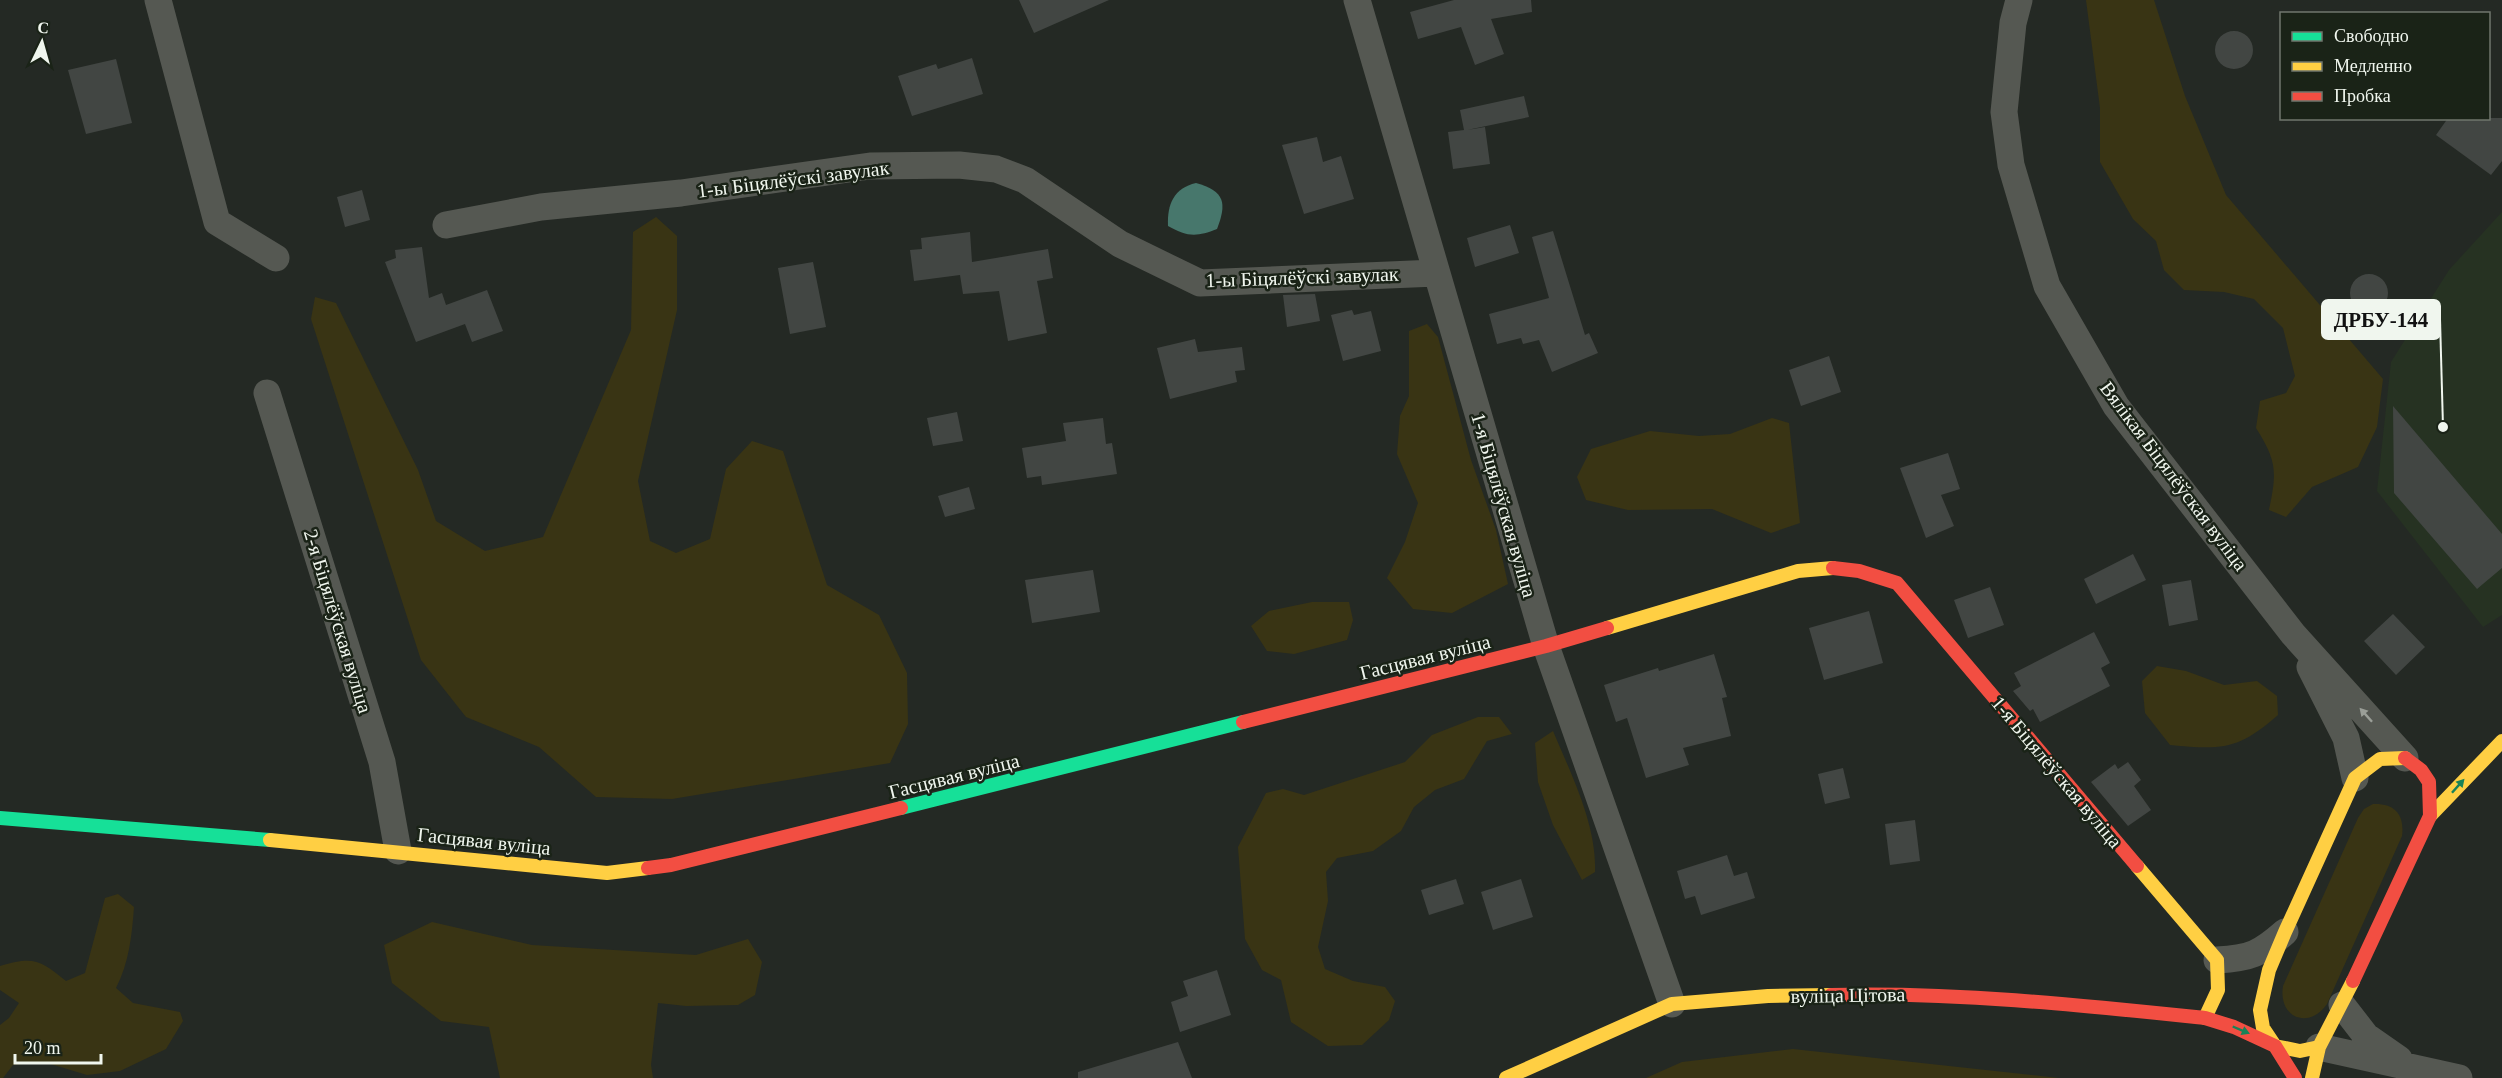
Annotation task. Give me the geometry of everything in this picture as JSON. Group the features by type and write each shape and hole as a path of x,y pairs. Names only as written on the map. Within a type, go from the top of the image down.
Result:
{"street":[{"path":"158,0 217,222 276,258"},
{"name":"1-я Біцялёўская вуліца","path":"1357,0 1546,646 1672,1004"},
{"name":"Вялікая Біцялёўская вуліца","path":"2019,0 2013,23 2004,112 2011,165 2047,286 2116,406 2293,634 2420,765"},
{"name":"1-ы Біцялёўскі завулак","path":"446,225 541,207 681,193 870,166 959,165 996,169 1024,180 1120,244 1200,283 1436,273"},
{"name":"2-я Біцялёўская вуліца","path":"267,393 382,762 398,851"},
{"name":"Гасцявая вуліца","path":"0,818 398,851 607,873 671,865 1546,646 1798,571 1836,566 1859,568 1897,583"},
{"name":"1-я Біцялёўская вуліца","path":"1897,583 2217,960"},
{"name":"Вялікая Біцялёўская вуліца","path":"2293,634 2346,738 2355,778"},
{"path":"2312,1078 2319,1047 2342,1005 2430,816 2485,755 2502,741"},
{"path":"2462,761 2485,755"},
{"path":"2295,1078 2263,1028 2260,1010 2269,970 2355,778 2380,759 2420,765 2433,789 2430,816"},
{"path":"2205,1018 2222,979 2217,960 2247,958 2268,947 2285,932"},
{"path":"2253,987 2269,970"},
{"name":"вуліца Цітова","path":"1506,1078 1672,1004 1768,996 1897,993 2019,998 2205,1018 2234,1027 2275,1046"},
{"path":"2342,1005 2366,1036 2409,1067"},
{"path":"2205,1018 2225,1007"},
{"path":"2275,1046 2300,1050 2319,1047 2459,1078"}],"shaded area":[{"path":"2086,0 2154,0 2185,96 2226,195 2383,379 2377,427 2358,467 2312,487 2286,517 2269,510 2274,476 2273,467 2268,449 2256,428 2260,401 2286,393 2295,376 2283,328 2254,299 2224,292 2184,290 2164,270 2156,241 2133,219 2100,162 2100,108"},
{"path":"2502,212 2502,615 2483,627 2377,491 2391,362 2449,270"},
{"path":"656,217 677,236 677,310 638,481 650,541 676,553 710,539 726,469 752,441 783,451 827,585 879,615 907,673 908,724 890,763 672,799 596,797 539,747 466,717 421,660 311,319 315,297 336,303 418,470 436,521 485,551 543,537 631,330 633,232"},
{"path":"1427,324 1438,337 1471,460 1496,530 1508,584 1452,613 1413,609 1387,578 1405,542 1418,503 1397,454 1400,416 1409,396 1409,331"},
{"path":"1772,418 1789,423 1800,523 1771,533 1712,509 1628,510 1586,500 1577,477 1591,449 1650,431 1699,436 1730,434"},
{"path":"1312,602 1349,602 1353,620 1347,640 1294,654 1267,651 1251,626 1269,611"},
{"path":"2157,666 2186,671 2224,685 2257,681 2277,696 2278,715 2252,735 2228,745 2203,747 2170,745 2145,713 2142,681"},
{"path":"1478,717 1499,717 1512,734 1487,741 1464,779 1435,790 1414,807 1401,831 1373,851 1337,858 1326,872 1328,901 1318,947 1325,969 1353,981 1385,987 1395,1001 1389,1020 1362,1045 1328,1046 1291,1022 1281,980 1262,970 1245,939 1238,847 1266,793 1283,789 1304,795 1405,762 1432,735"},
{"path":"1553,731 1582,800 1592,836 1595,872 1582,880 1553,825 1538,782 1535,743"},
{"path":"2373,804 2387,805 2396,811 2402,822 2402,836 2327,1004 2312,1017 2296,1017 2285,1006 2283,986 2358,818 2364,809"},
{"path":"118,894 134,907 127,959 116,988 133,1003 180,1012 183,1021 166,1049 120,1071 87,1075 44,1062 13,1065 3,1078 0,1078 0,1025 9,1018 19,1003 0,990 0,966 21,961 36,962 50,968 66,981 85,973 105,898"},
{"path":"432,922 532,945 696,955 748,939 762,962 755,995 738,1005 686,1006 658,1003 651,1065 653,1078 500,1078 489,1027 441,1021 392,983 384,945"},
{"path":"1793,1049 2059,1078 1646,1078 1682,1062"}],"water":[{"path":"1196,183 1218,194 1221,199 1222,212 1217,229 1192,235 1168,226 1168,218 1173,198 1177,193 1188,185"}],"building":[{"path":"1019,0 1109,0 1034,33"},
{"path":"1454,0 1531,0 1532,12 1491,19 1504,54 1475,65 1461,27 1418,39 1410,12"},
{"path":"2234,31 2248,36 2253,50 2248,64 2234,69 2220,64 2215,50 2220,36"},
{"path":"972,58 983,94 912,116 898,76 936,64 938,69"},
{"path":"116,59 132,123 86,134 68,70"},
{"path":"1524,96 1529,117 1467,130 1485,127 1490,164 1453,169 1448,132 1464,130 1460,110"},
{"path":"2502,118 2502,161 2491,175 2436,135 2447,120"},
{"path":"1317,137 1323,162 1341,156 1354,199 1304,214 1282,145"},
{"path":"362,190 370,220 345,227 337,197"},
{"path":"1510,225 1519,253 1475,267 1467,238"},
{"path":"1553,231 1585,335 1589,333 1598,353 1552,372 1539,340 1523,344 1521,338 1497,344 1489,314 1549,298 1532,237"},
{"path":"970,232 972,262 1048,249 1053,278 1037,281 1047,333 1008,341 999,291 963,294 960,275 914,281 910,250 922,249 921,238"},
{"path":"422,247 429,298 442,293 446,305 487,290 503,331 472,342 465,324 416,342 385,262 396,258 395,250"},
{"path":"813,262 826,327 790,334 778,268"},
{"path":"2369,274 2383,279 2388,293 2383,307 2369,312 2355,307 2350,293 2355,279"},
{"path":"1315,294 1320,321 1287,327 1283,295"},
{"path":"1352,310 1354,315 1371,311 1381,351 1343,361 1331,315"},
{"path":"1195,339 1198,352 1242,347 1245,370 1235,371 1237,382 1170,399 1157,348"},
{"path":"1829,356 1841,392 1801,406 1789,370"},
{"path":"2393,406 2502,534 2502,568 2477,589 2394,493"},
{"path":"957,412 963,441 933,446 927,418"},
{"path":"1103,418 1106,444 1112,443 1117,474 1042,485 1041,476 1027,478 1022,448 1066,441 1063,423"},
{"path":"1948,453 1960,489 1941,495 1954,526 1926,538 1900,468"},
{"path":"969,487 975,509 945,517 938,496"},
{"path":"2133,554 2146,580 2096,604 2084,579"},
{"path":"1093,570 1100,612 1032,623 1025,580"},
{"path":"2191,580 2198,620 2169,626 2162,585"},
{"path":"1990,587 2004,625 1968,638 1954,600"},
{"path":"1869,611 1883,663 1824,680 1809,628"},
{"path":"2393,614 2425,647 2396,675 2364,641"},
{"path":"2094,632 2110,663 2101,668 2110,686 2040,722 2033,709 2030,711 2013,691 2021,686 2014,673"},
{"path":"1714,654 1727,697 1722,698 1731,736 1683,748 1689,765 1646,778 1627,718 1616,722 1604,685"},
{"path":"2128,762 2141,780 2134,786 2151,810 2128,826 2091,782 2115,764 2118,769"},
{"path":"1843,768 1850,798 1825,804 1818,774"},
{"path":"1915,820 1920,861 1890,865 1885,824"},
{"path":"1727,855 1734,876 1747,872 1755,898 1701,915 1695,896 1685,899 1677,871"},
{"path":"1456,879 1464,904 1429,915 1421,890"},
{"path":"1521,879 1533,917 1493,930 1481,892"},
{"path":"1217,970 1231,1015 1180,1032 1171,1002 1188,996 1183,981"},
{"path":"1178,1042 1192,1078 1078,1078 1078,1072"}],"traffic: fast":[{"path":"901,808 1243,722"},
{"path":"0,818 270,840"}],"traffic: slow":[{"path":"1607,628 1798,571 1833,568"},
{"path":"2430,816 2502,741"},
{"path":"2353,981 2319,1047 2300,1051 2275,1046 2263,1028 2260,1010 2269,970 2285,932 2355,778 2380,759 2405,758"},
{"path":"270,840 607,873 648,868"},
{"path":"2137,866 2217,960 2218,990 2205,1018"},
{"path":"1506,1078 1672,1004 1768,996 1831,995"},
{"path":"2312,1078 2319,1047"}],"traffic: jam":[{"path":"1833,568 1859,571 1897,583 2137,866"},
{"path":"1243,722 1546,646 1607,628"},
{"path":"2353,981 2430,816 2429,782 2421,770 2405,758"},
{"path":"648,868 671,865 901,808"},
{"path":"1831,995 1972,998 2065,1004 2205,1018 2234,1027 2275,1046"},
{"path":"2275,1046 2295,1078"}],"place":[{"name":"ДРБУ-144","path":"2443,427"}]}
